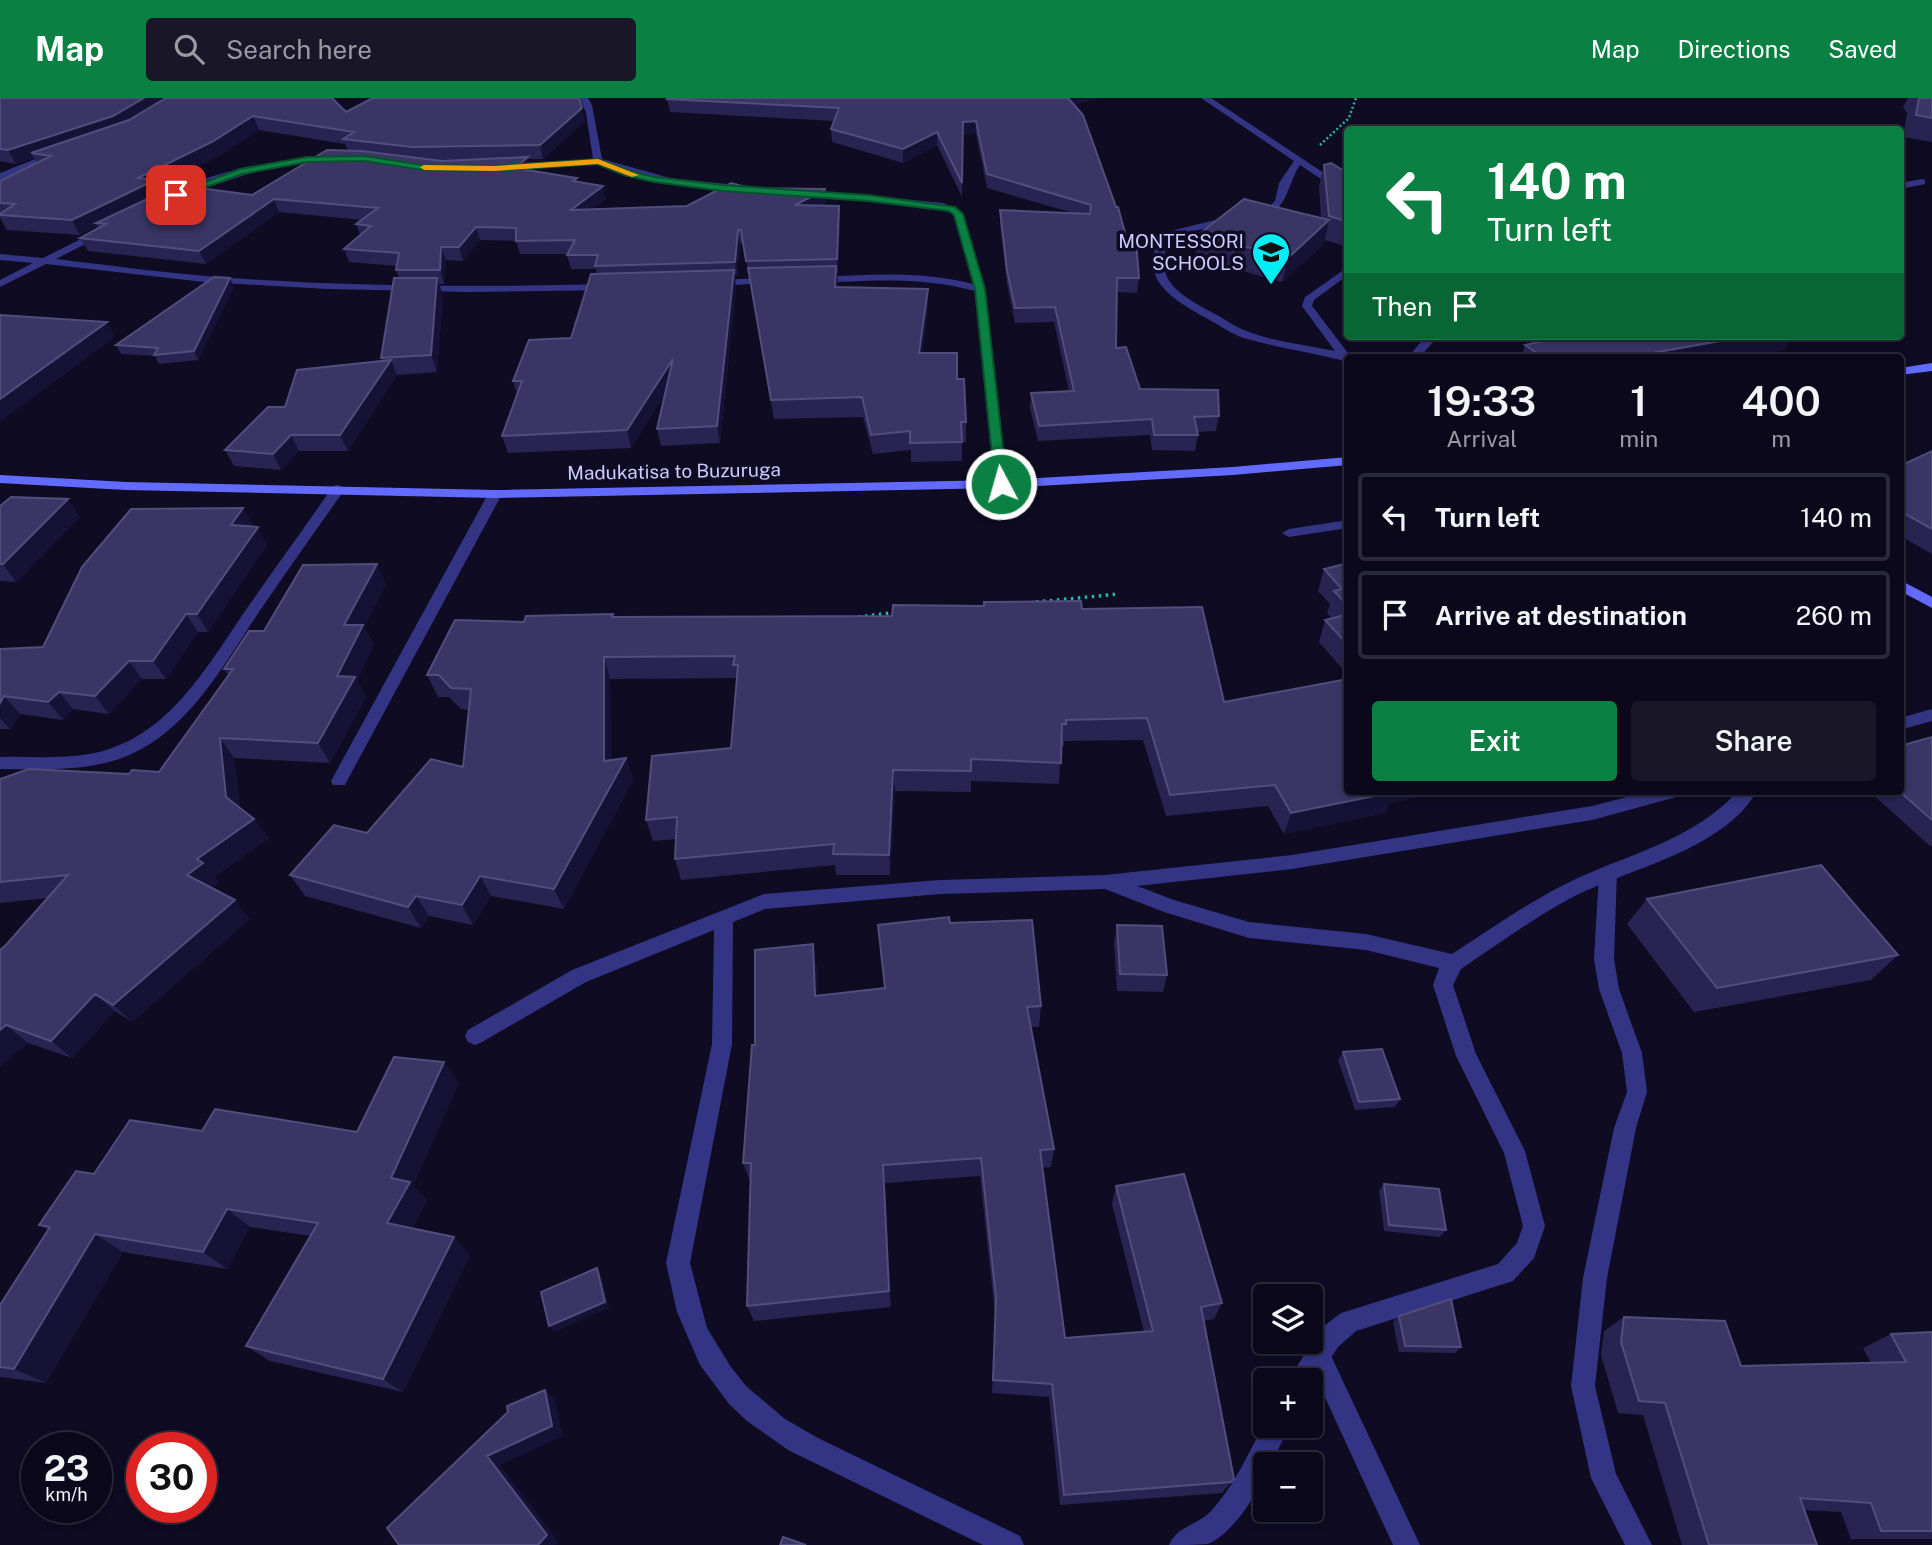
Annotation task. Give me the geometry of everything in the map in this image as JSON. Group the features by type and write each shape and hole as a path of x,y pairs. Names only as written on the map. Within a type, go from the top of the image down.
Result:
{"main road":[{"path":"1904,371 1932,367"},
{"name":"Madukatisa to Buzuruga","path":"0,479 126,486 495,494 1001,484 1233,471 1344,461"},
{"path":"1904,586 1932,603"}],"street":[{"path":"584,98 590,107 592,146 598,161"},
{"path":"1205,98 1285,148 1298,161 1344,191"},
{"path":"0,177 16,168 68,150"},
{"path":"167,198 219,177 262,166 307,159 342,159"},
{"path":"494,168 598,161 627,173 654,179 759,190"},
{"path":"1298,161 1284,183 1280,202 1272,209 1166,235 1158,252 1160,275 1173,293 1236,332 1344,358"},
{"path":"1904,185 1922,182"},
{"path":"799,193 868,198 952,209 958,214 980,289 1001,484"},
{"path":"0,284 116,224"},
{"path":"0,257 230,281 331,287 414,290 621,286"},
{"path":"1344,273 1310,299 1307,306 1344,355"},
{"path":"806,280 913,276 942,279 980,289"},
{"path":"700,284 779,281"},
{"path":"1417,354 1429,340"},
{"path":"0,763 74,761 118,753 151,735 204,680 338,489"},
{"path":"339,781 495,494"},
{"path":"1289,533 1344,525"},
{"path":"1904,723 1932,715"},
{"path":"475,1036 579,976 764,902 940,887 1105,882 1292,862 1592,813 1659,795"},
{"path":"1323,1346 1349,1321 1505,1273 1526,1250 1534,1226 1514,1152 1466,1056 1443,985 1446,973 1454,963 1564,893 1701,834 1737,805 1745,795"},
{"path":"1608,873 1604,960 1609,989 1632,1053 1637,1092 1625,1128 1595,1278 1583,1386 1604,1478 1639,1545"},
{"path":"1105,882 1171,907 1249,930 1366,942 1454,963"},
{"path":"724,918 722,1044 678,1262 682,1297 694,1330 708,1357 740,1396 776,1428 1011,1545"},
{"path":"1308,1368 1317,1354"},
{"path":"1317,1354 1407,1545"},
{"path":"1182,1545 1219,1522 1243,1488 1270,1438"}],"path":[{"path":"1298,161 1328,139 1349,117 1357,104 1356,98"},
{"path":"1023,603 1119,594"},
{"path":"852,617 902,612"}],"building":[{"path":"0,98 144,98 113,116 8,150 0,149"},
{"path":"166,98 332,98 346,112 373,98 579,98 582,108 540,145 412,147 343,139 354,132 253,116 212,142 138,178 155,180 72,220 0,215 15,204 0,203 0,181 51,156 31,153 129,120"},
{"path":"668,98 1068,98 1083,115 1118,207 1127,240 1136,240 1139,278 1117,278 1116,348 1126,347 1140,389 1218,390 1219,416 1194,417 1198,435 1154,435 1152,419 1039,426 1031,393 1074,391 1055,307 1015,308 1007,270 1000,210 1090,214 1091,205 987,174 976,121 963,122 962,183 937,132 903,149 831,129 839,108"},
{"path":"1919,98 1932,98 1932,118 1916,115"},
{"path":"327,150 361,151 442,161 528,157 515,168 577,178 573,181 603,186 571,210 687,206 731,183 750,188 826,189 795,205 839,206 837,259 746,261 741,230 738,230 735,262 595,266 598,255 567,255 575,240 516,241 516,228 476,227 459,247 441,247 440,270 396,270 399,253 344,249 371,226 356,224 378,208 274,199 199,251 80,238 106,224 96,223 177,185 252,195"},
{"path":"1331,163 1344,171 1344,221 1329,216 1324,165"},
{"path":"1244,199 1329,220 1288,258 1199,234"},
{"path":"836,266 835,287 928,289 919,353 957,353 957,379 964,379 966,422 961,422 962,442 910,443 910,431 871,435 862,397 771,400 748,268"},
{"path":"734,270 717,426 657,429 673,359 627,430 502,436 522,381 513,381 529,340 571,338 591,274"},
{"path":"214,277 230,278 194,351 154,355 158,348 116,345"},
{"path":"394,278 437,278 431,355 381,358"},
{"path":"0,315 107,322 0,399"},
{"path":"1547,340 1726,340 1647,354 1538,354 1525,345"},
{"path":"391,360 340,435 291,435 273,454 225,450 268,407 285,407 297,370"},
{"path":"1932,451 1932,529 1904,513 1904,464"},
{"path":"11,497 68,499 0,564 0,506"},
{"path":"243,508 231,525 258,527 197,614 186,614 153,661 129,661 95,696 59,692 48,702 4,696 0,703 0,649 43,647 82,567 131,509"},
{"path":"377,564 344,625 363,625 337,676 355,677 318,743 220,738 226,797 254,819 197,859 203,863 187,875 235,900 113,1005 95,994 51,1041 6,1025 0,1030 0,950 68,875 0,882 0,779 29,769 129,774 132,770 159,772 233,669 224,669 249,631 264,631 303,565"},
{"path":"1344,564 1344,602 1334,591 1342,589 1324,569"},
{"path":"1081,601 1082,609 1202,607 1224,702 1344,680 1344,795 1379,795 1291,813 1275,785 1170,795 1147,718 1066,720 1066,724 1062,724 1061,763 971,759 971,771 893,770 889,855 833,854 834,844 675,859 677,817 646,820 652,756 731,748 738,665 733,665 735,656 604,657 604,761 626,758 554,889 480,876 462,905 416,896 408,907 290,875 334,825 367,833 431,759 463,767 471,689 451,688 439,675 427,675 455,620 524,622 526,616 613,614 612,617 892,616 893,605 984,606 984,602"},
{"path":"1344,615 1344,641 1325,620"},
{"path":"1932,737 1932,820 1904,795 1904,745"},
{"path":"1821,865 1898,955 1717,988 1647,899"},
{"path":"949,917 950,923 1032,920 1041,1006 1027,1007 1054,1149 1040,1150 1065,1338 1153,1331 1116,1186 1184,1174 1222,1303 1201,1307 1234,1479 1231,1482 1064,1495 1052,1384 993,1380 996,1298 981,1158 883,1165 889,1291 747,1306 751,1163 743,1163 752,1045 755,1045 755,950 813,944 815,996 885,988 878,925"},
{"path":"1117,925 1162,926 1167,975 1120,974"},
{"path":"1382,1049 1400,1099 1359,1102 1343,1052"},
{"path":"394,1057 444,1062 391,1178 410,1182 387,1223 454,1237 383,1379 246,1346 318,1223 227,1209 203,1252 95,1234 14,1369 0,1367 0,1305 50,1227 39,1225 76,1171 94,1174 130,1120 202,1131 215,1109 357,1132"},
{"path":"1384,1184 1439,1189 1446,1230 1389,1225"},
{"path":"597,1268 605,1302 549,1326 541,1292"},
{"path":"1451,1299 1461,1347 1405,1346 1399,1316"},
{"path":"1624,1317 1725,1321 1741,1366 1906,1362 1891,1334 1932,1332 1932,1531 1881,1531 1871,1503 1800,1498 1817,1545 1709,1545 1665,1403 1639,1401 1621,1342"},
{"path":"545,1390 552,1426 487,1456 547,1535 538,1545 399,1545 387,1528 508,1412 507,1406"},
{"path":"783,1537 806,1545 780,1545"}],"slow traffic":[{"path":"424,167 494,168 598,161 635,175"}],"place":[{"name":"MONTESSORI SCHOOLS","path":"1271,286"}],"route":[{"path":"176,195 219,177 262,166 307,159 365,158 422,167 494,168 598,161 627,173 654,179 723,188 944,206 958,214 980,289 1001,484"}]}
